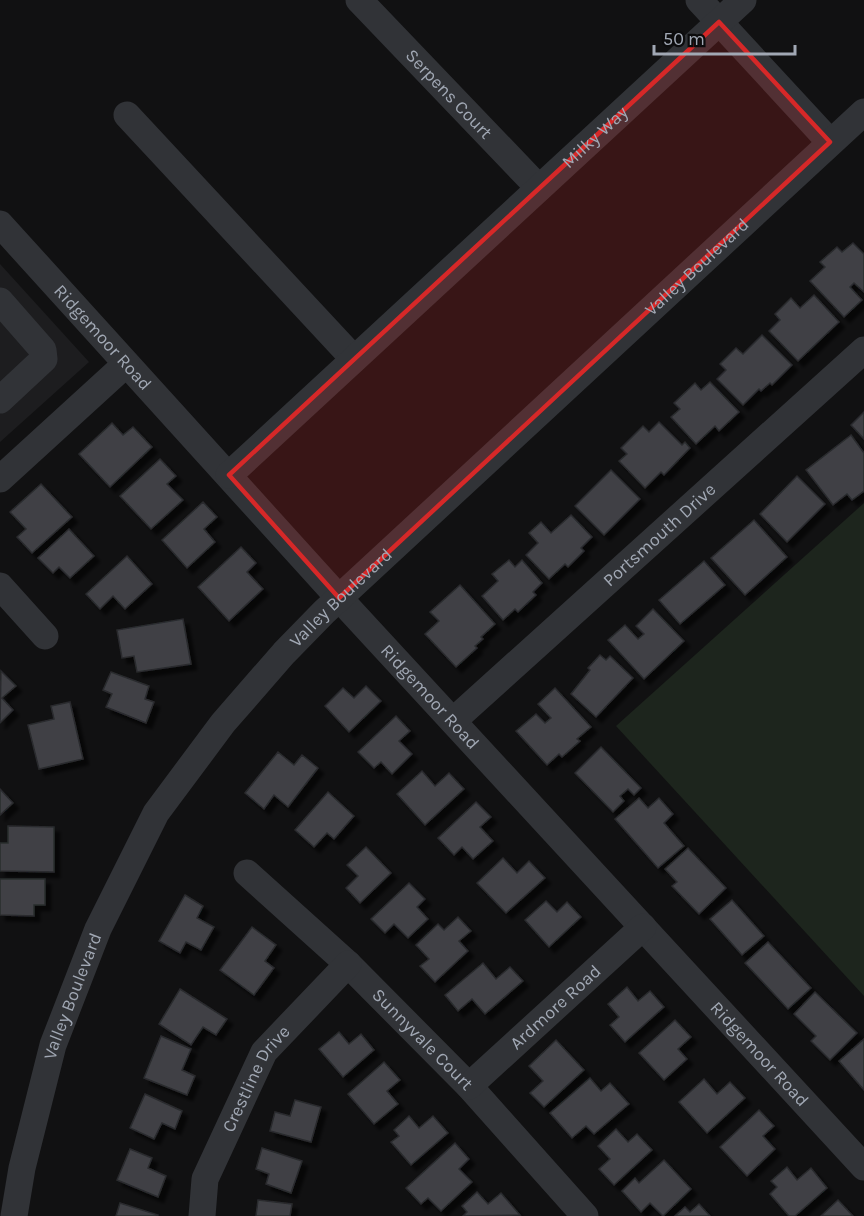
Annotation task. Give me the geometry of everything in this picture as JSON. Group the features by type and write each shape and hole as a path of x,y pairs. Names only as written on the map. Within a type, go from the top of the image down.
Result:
{"street":[{"name":"Serpens Court","path":"359,0 539,188"},
{"path":"699,0 830,142"},
{"name":"Milky Way","path":"230,475 743,0"},
{"name":"Valley Boulevard","path":"14,1216 22,1168 53,1045 98,929 156,813 223,723 284,654 339,598 864,112"},
{"path":"127,115 354,359"},
{"name":"Ridgemoor Road","path":"5,239 230,475 339,598 864,1167"},
{"path":"0,400 45,359 43,350 3,309"},
{"name":"Portsmouth Drive","path":"453,721 864,350"},
{"path":"0,479 126,364"},
{"path":"0,585 45,636"},
{"name":"Sunnyvale Court","path":"247,873 348,964 469,1086 585,1216"},
{"name":"Ardmore Road","path":"469,1086 643,927"},
{"name":"Crestline Drive","path":"202,1216 205,1179 264,1052 348,964"}],"highlighted area":[{"path":"719,22 830,142 339,598 229,475"}],"shaded area":[{"path":"0,264 89,362 0,442"},
{"path":"864,503 864,996 616,726"}],"building":[{"path":"853,243 864,254 864,292 854,283 850,287 862,300 844,317 810,281 825,267 820,262 837,247 842,252"},
{"path":"814,295 839,322 798,361 769,331 780,320 775,314 791,298 800,308"},
{"path":"762,335 792,365 772,385 770,383 761,391 759,389 743,405 717,379 726,370 720,364 736,348 743,354"},
{"path":"710,382 739,412 719,431 715,426 696,444 671,417 680,409 674,403 695,383 701,390"},
{"path":"864,412 864,439 851,425"},
{"path":"659,422 682,445 685,442 690,448 664,475 661,472 645,488 619,461 627,454 621,448 643,426 649,432"},
{"path":"112,423 123,435 133,427 152,447 110,487 79,454"},
{"path":"851,435 864,453 864,491 852,500 847,494 833,505 806,470"},
{"path":"160,459 176,476 167,484 183,500 151,529 120,496"},
{"path":"611,470 640,499 604,535 575,506"},
{"path":"797,476 825,504 787,542 760,514"},
{"path":"41,484 72,517 32,553 17,537 26,529 10,512"},
{"path":"203,502 217,517 204,529 215,542 187,568 162,540"},
{"path":"571,515 592,537 581,548 584,551 568,567 565,564 549,579 526,555 538,543 529,533 541,522 551,533"},
{"path":"754,520 787,557 745,595 711,558"},
{"path":"69,529 94,556 70,578 59,567 53,573 38,558"},
{"path":"241,547 256,563 247,572 263,589 229,621 198,587"},
{"path":"127,556 152,584 125,609 113,596 100,609 86,594"},
{"path":"509,560 515,567 522,560 542,583 533,592 536,595 518,612 515,609 503,620 482,596 498,581 492,574"},
{"path":"704,561 725,585 680,624 659,600"},
{"path":"460,585 495,624 481,637 483,639 475,646 477,648 456,667 425,634 439,621 430,612"},
{"path":"653,609 684,641 644,679 608,640 625,625 638,639 644,634 636,626"},
{"path":"183,619 191,664 137,672 134,656 122,658 117,630"},
{"path":"600,655 606,660 610,656 633,678 596,717 571,694 590,670 588,668"},
{"path":"1,671 16,686 2,698 13,710 0,723"},
{"path":"111,672 149,686 145,699 154,702 146,723 106,707 112,694 103,690"},
{"path":"366,686 381,701 349,732 325,706 343,688 354,698"},
{"path":"555,688 591,727 577,739 580,741 562,757 559,754 547,765 516,731 536,714 545,723 551,718 538,704"},
{"path":"70,702 83,759 39,769 28,725 54,719 51,706"},
{"path":"396,716 410,731 399,741 412,754 392,774 381,762 374,768 358,752"},
{"path":"601,747 641,788 634,795 628,789 620,796 624,801 613,812 575,773"},
{"path":"278,752 294,765 302,755 318,768 288,807 274,795 264,809 245,793"},
{"path":"422,771 435,786 449,773 464,789 425,825 397,794"},
{"path":"0,789 13,803 0,815"},
{"path":"328,792 354,816 334,839 327,833 314,847 295,830"},
{"path":"639,798 648,808 659,798 673,814 664,823 684,846 658,868 615,819"},
{"path":"476,802 491,817 480,827 493,841 473,859 462,847 454,855 438,838"},
{"path":"8,826 54,827 54,872 0,871 0,843 8,843"},
{"path":"366,847 391,873 360,903 346,888 358,876 347,865"},
{"path":"688,848 726,888 699,914 672,886 677,882 665,869"},
{"path":"503,858 517,873 529,861 545,878 506,913 477,883"},
{"path":"0,879 45,879 45,905 34,905 34,916 0,915"},
{"path":"409,883 425,899 417,907 428,919 408,938 394,924 385,933 371,919"},
{"path":"185,895 203,906 197,918 214,927 201,950 186,942 180,953 159,941"},
{"path":"732,900 764,936 742,955 710,919"},
{"path":"546,901 557,912 567,902 581,917 549,947 525,920"},
{"path":"458,917 471,931 459,941 468,951 435,982 420,966 429,959 416,945 438,924 444,930"},
{"path":"252,927 276,945 265,961 274,968 254,995 220,970"},
{"path":"768,942 811,988 788,1009 745,963"},
{"path":"483,963 496,979 510,967 523,981 485,1014 472,999 458,1011 445,995"},
{"path":"627,987 638,1001 650,991 664,1007 625,1042 610,1025 619,1017 608,1004"},
{"path":"180,989 227,1019 216,1035 203,1027 191,1045 159,1024"},
{"path":"815,992 857,1033 830,1060 811,1041 816,1036 794,1014"},
{"path":"675,1020 691,1037 678,1049 687,1059 664,1080 639,1053"},
{"path":"339,1032 349,1044 361,1034 374,1050 343,1077 319,1049"},
{"path":"161,1036 191,1049 182,1070 195,1076 187,1095 144,1078"},
{"path":"864,1039 864,1090 839,1061"},
{"path":"556,1040 584,1070 544,1107 530,1093 543,1081 529,1066"},
{"path":"384,1062 400,1080 387,1091 398,1104 374,1124 348,1094"},
{"path":"590,1078 601,1091 610,1083 629,1104 594,1134 586,1126 572,1138 550,1113"},
{"path":"704,1079 717,1094 730,1082 745,1098 707,1133 679,1102"},
{"path":"145,1094 182,1111 175,1129 162,1123 154,1139 130,1128"},
{"path":"295,1100 321,1107 311,1142 270,1131 275,1112 290,1116"},
{"path":"759,1110 774,1126 763,1136 775,1149 747,1176 720,1147"},
{"path":"409,1116 419,1128 433,1116 448,1133 411,1165 391,1142 399,1136 394,1130"},
{"path":"616,1129 628,1142 637,1134 652,1150 614,1185 599,1169 610,1159 598,1146"},
{"path":"455,1143 469,1159 459,1169 472,1182 441,1211 428,1198 421,1204 406,1188"},
{"path":"262,1148 302,1161 291,1193 266,1184 269,1174 256,1169"},
{"path":"130,1149 152,1158 148,1168 166,1176 158,1197 117,1180"},
{"path":"664,1160 691,1189 663,1216 650,1203 641,1212 622,1191 635,1178 639,1183"},
{"path":"787,1167 797,1180 811,1168 827,1188 795,1216 789,1216 770,1194 777,1187 771,1181"},
{"path":"477,1192 488,1204 501,1193 520,1215 463,1216 467,1212 462,1206"},
{"path":"258,1200 292,1204 290,1216 256,1216"},
{"path":"838,1200 853,1216 821,1216"},
{"path":"120,1203 158,1215 116,1216"},
{"path":"699,1204 710,1216 675,1216 685,1207 690,1212"}]}
